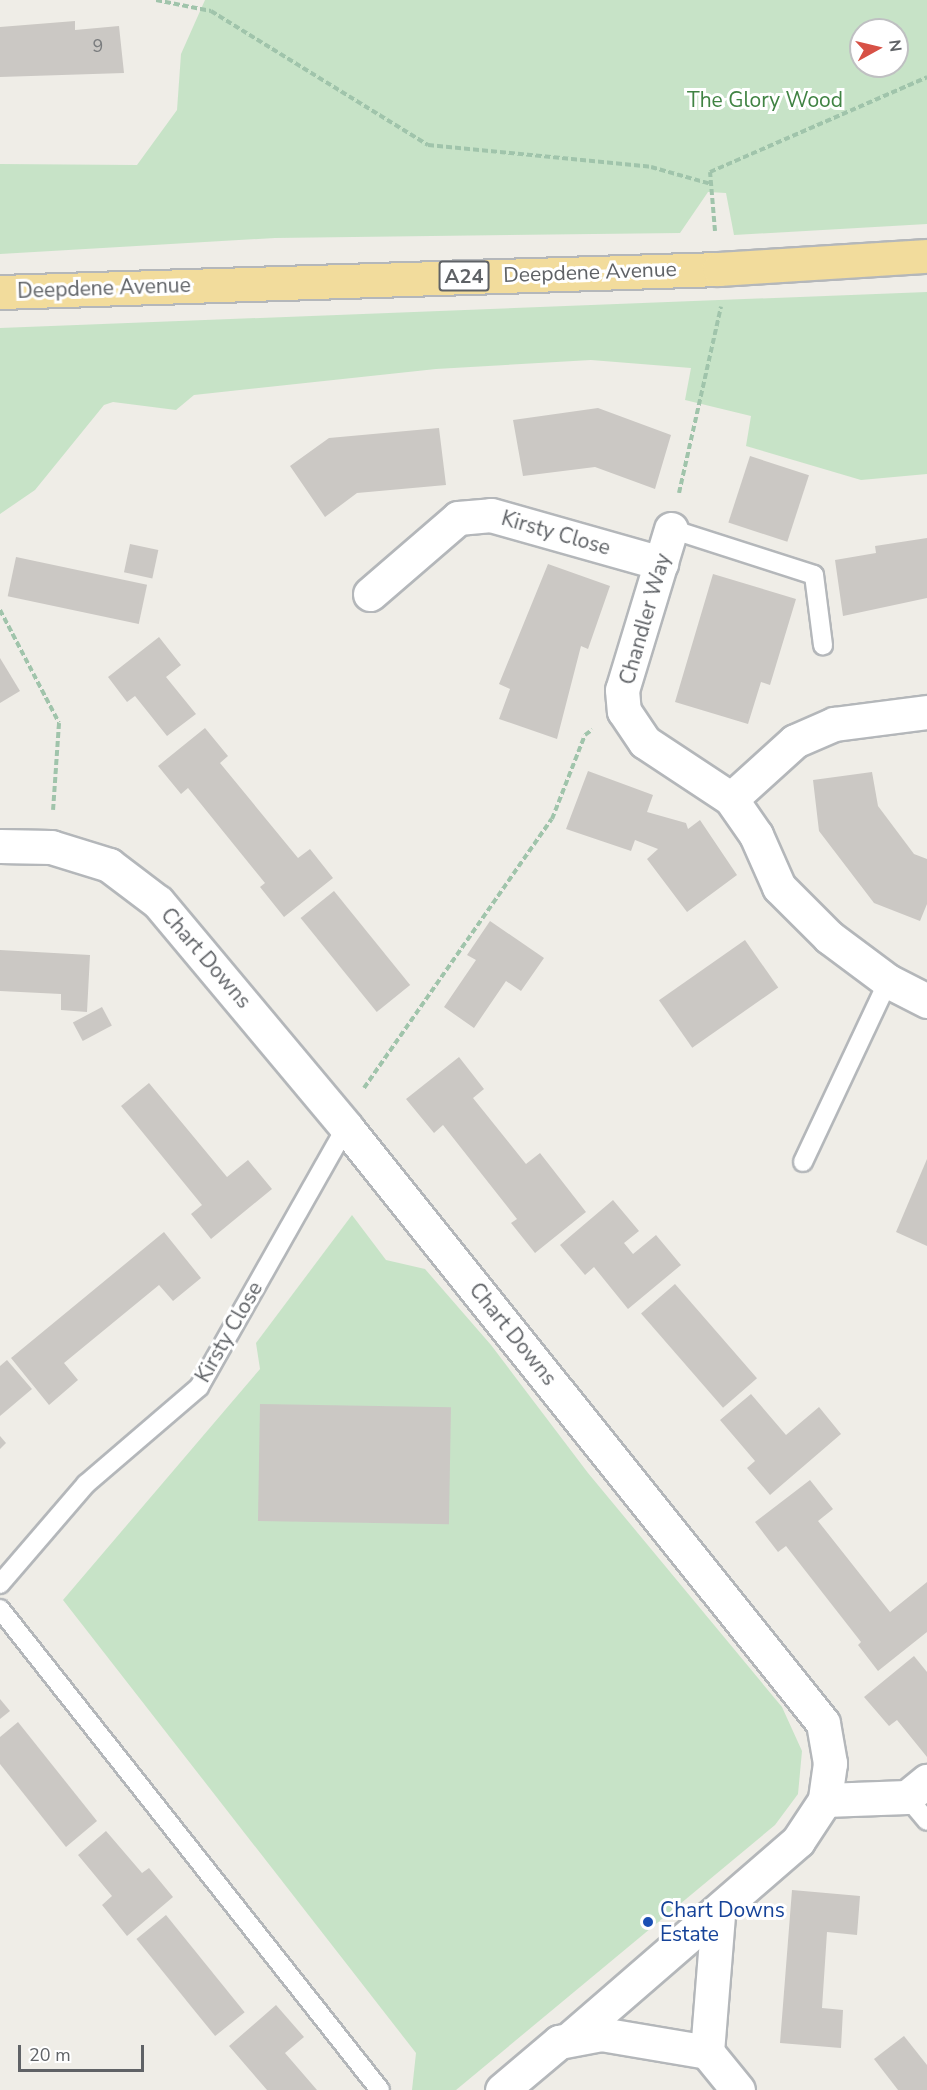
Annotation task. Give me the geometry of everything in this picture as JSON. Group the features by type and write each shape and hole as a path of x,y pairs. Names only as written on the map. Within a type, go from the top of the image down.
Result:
{"highway":[{"name":"Deepdene Avenue","path":"0,292 719,269 927,256"}],"street":[{"name":"Kirsty Close","path":"370,594 458,518 491,515 661,563"},
{"name":"Chandler Way","path":"671,529 622,690 624,711 645,742 731,799 756,835 779,887 829,937 888,981 927,1001"},
{"path":"731,799 795,741 834,724 927,712"},
{"name":"Chart Downs","path":"0,846 51,847 109,866 158,902 346,1127 789,1674 823,1723 830,1763 825,1800 798,1841 718,1914 572,2037 502,2090"},
{"path":"825,1800 920,1799"},
{"path":"707,2052 718,1914"},
{"path":"572,2037 601,2034 707,2052 738,2090"}],"lane":[{"path":"671,529 814,575 823,645"},
{"path":"802,1162 888,981"},
{"name":"Kirsty Close","path":"0,1584 86,1484 199,1387 346,1127"},
{"path":"0,1608 380,2090"}],"path":[{"path":"156,0 211,11 428,145 651,167 711,183"},
{"path":"0,610 59,723 51,847"},
{"path":"346,1127 361,1093 552,819 585,735 624,711"}],"green space":[{"name":"The Glory Wood","path":"205,0 927,0 927,224 734,235 726,193 708,192 680,233 275,238 0,254 0,164 137,165 177,110 181,54"},
{"path":"927,292 927,474 861,480 746,446 751,416 685,400 691,368 591,360 436,369 194,395 176,410 113,402 104,405 35,490 0,514 0,328"},
{"path":"352,1215 386,1260 425,1269 491,1345 588,1473 782,1707 802,1751 798,1794 775,1825 456,2090 412,2090 416,2053 63,1600 260,1369 256,1343"}],"building":[{"path":"75,21 75,30 119,26 124,73 0,77 0,27"},
{"path":"598,408 671,435 655,489 595,467 523,476 513,420"},
{"path":"439,428 446,485 357,493 325,517 290,466 329,438"},
{"path":"750,456 809,475 787,542 728,523"},
{"path":"927,538 927,598 843,616 835,560 876,553 875,546"},
{"path":"130,544 158,550 152,578 124,572"},
{"path":"16,557 147,585 139,624 8,596"},
{"path":"548,564 610,586 588,649 581,646 557,739 499,719 510,689 499,684"},
{"path":"713,574 796,599 770,685 761,682 748,724 675,702"},
{"path":"159,637 181,665 166,677 196,714 167,736 135,696 127,702 108,677"},
{"path":"0,658 20,691 0,703"},
{"path":"205,728 228,756 220,763 298,858 310,849 333,878 284,917 260,887 265,883 188,788 181,794 158,766"},
{"path":"588,771 653,795 647,812 686,823 688,829 700,820 737,875 687,912 647,859 658,849 635,840 631,851 566,829"},
{"path":"872,772 878,806 914,854 927,859 927,904 920,921 874,903 819,831 813,780"},
{"path":"334,891 410,985 377,1012 301,918"},
{"path":"490,921 544,958 521,991 506,981 474,1028 444,1007 476,960 467,955"},
{"path":"745,940 778,988 692,1048 659,1000"},
{"path":"0,950 90,955 87,1012 61,1010 61,994 0,991"},
{"path":"102,1007 112,1026 83,1041 73,1022"},
{"path":"459,1057 484,1089 473,1098 526,1164 540,1153 586,1212 535,1253 511,1223 517,1219 443,1125 434,1133 406,1099"},
{"path":"149,1083 227,1177 248,1160 272,1189 211,1239 191,1214 202,1205 121,1106"},
{"path":"927,1159 927,1246 896,1232"},
{"path":"613,1200 639,1231 624,1243 633,1254 656,1235 681,1265 628,1309 594,1267 585,1275 560,1245"},
{"path":"164,1232 201,1278 173,1301 159,1285 64,1363 78,1380 49,1405 11,1358"},
{"path":"675,1284 757,1378 723,1408 641,1314"},
{"path":"7,1360 32,1389 0,1416 0,1366"},
{"path":"751,1394 786,1435 819,1407 841,1434 770,1495 747,1468 755,1461 720,1420"},
{"path":"260,1404 451,1407 449,1524 258,1521"},
{"path":"0,1436 6,1443 0,1449"},
{"path":"810,1480 833,1509 818,1521 890,1612 927,1582 927,1632 878,1671 858,1645 861,1642 786,1546 778,1552 755,1522"},
{"path":"914,1656 927,1672 927,1757 897,1720 889,1726 864,1697"},
{"path":"0,1699 10,1711 0,1719"},
{"path":"18,1722 97,1821 66,1847 0,1764 0,1737"},
{"path":"106,1831 142,1873 149,1868 173,1897 127,1936 102,1905 112,1896 78,1855"},
{"path":"792,1890 860,1896 857,1935 827,1932 822,2008 843,2010 841,2048 780,2043"},
{"path":"166,1915 245,2012 215,2036 136,1939"},
{"path":"276,2005 304,2037 285,2053 317,2090 267,2090 229,2046"},
{"path":"904,2036 927,2065 927,2090 898,2090 874,2059"}],"place":[{"name":"Chart Downs Estate","path":"648,1922"}]}
